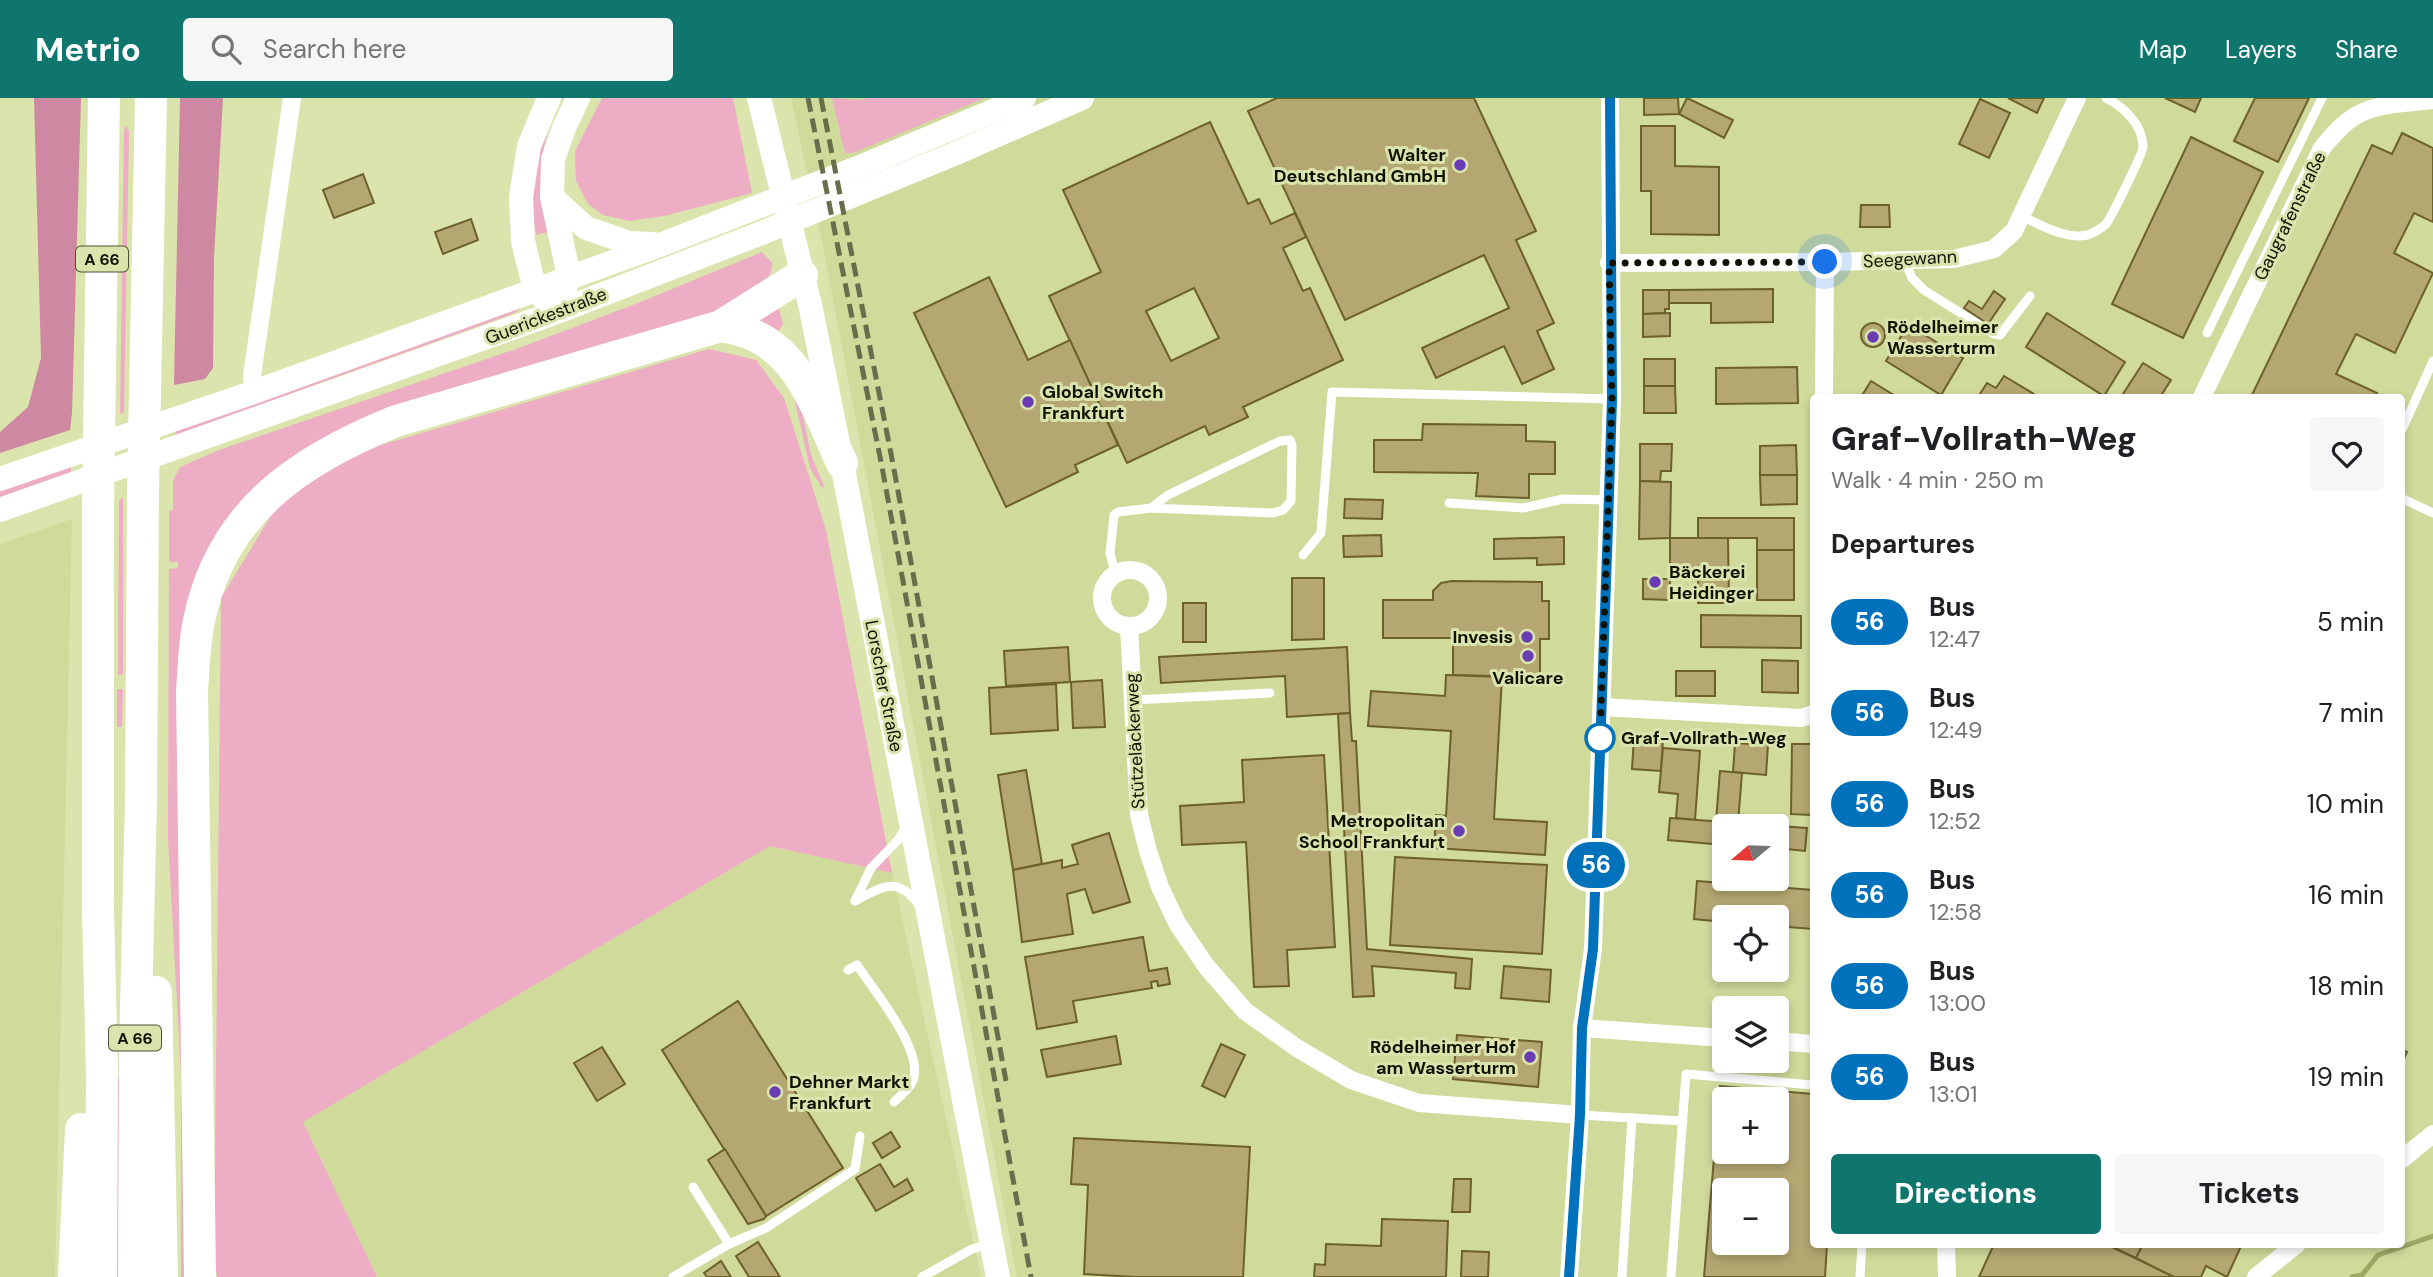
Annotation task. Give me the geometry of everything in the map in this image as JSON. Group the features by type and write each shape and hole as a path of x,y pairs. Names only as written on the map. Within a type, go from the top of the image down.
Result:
{"highway":[{"name":"A 66","path":"101,1277 102,1074 98,911 99,421 104,98"},
{"name":"A 66","path":"134,1277 143,491 151,98"},
{"path":"200,1277 192,690 198,622 220,555 241,524 272,492 319,457 357,437 396,421 721,326 802,275"},
{"path":"721,326 750,333 774,347 794,367 842,463"},
{"path":"141,799 152,908 157,1012 162,1277"},
{"path":"74,1277 86,1010 98,911"}],"main road":[{"path":"549,98 529,146 521,197 523,242 535,289 557,312 569,276 552,197 553,159 578,98"},
{"name":"Lorscher Straße","path":"760,98 802,275 842,463 998,1277"},
{"name":"Guerickestraße","path":"0,510 557,312 759,234 1024,98"},
{"name":"Guerickestraße","path":"0,478 254,392 755,209 954,154 1082,98"},
{"path":"552,197 586,228 630,243 660,245"}],"street":[{"path":"254,392 252,376 292,98"},
{"path":"1569,1277 1580,1115 1582,1028 1593,949 1609,500 1612,399 1610,98"},
{"name":"Seegewann","path":"1609,263 1954,259 1994,249 2014,230 2077,98"},
{"name":"Gaugrafenstraße","path":"2203,394 2322,148 2339,128 2363,112 2433,100"},
{"path":"1825,262 1825,394"},
{"path":"1132,569 1145,573 1156,585 1159,600 1155,612 1141,625 1129,627 1117,624 1105,612 1101,600 1104,586 1115,573 1132,569"},
{"name":"Stützeläckerweg","path":"1129,627 1139,814 1160,887 1177,923 1206,966 1245,1011 1297,1048 1351,1080 1419,1103 1580,1115"},
{"path":"1601,707 1801,718 1810,715"},
{"path":"1582,1028 1712,1037"},
{"path":"1789,1042 1810,1044"},
{"path":"2405,1157 2433,1134"},
{"path":"1946,1248 1947,1277"},
{"path":"2256,1277 2292,1248"}],"lane":[{"path":"2021,216 2070,236 2088,235 2105,225 2143,150 2141,132 2131,117 2106,98"},
{"path":"2207,333 2322,98"},
{"path":"1904,260 1912,278 1924,290 1994,334 2000,335 2030,296"},
{"path":"2405,423 2433,361"},
{"path":"1303,555 1321,533 1332,393 1612,399"},
{"path":"1115,573 1110,553 1114,515 1118,512 1151,508 1273,513 1283,510 1291,501 1290,440 1280,441 1168,495 1151,508"},
{"path":"1449,503 1523,508 1563,499 1609,500"},
{"path":"2405,500 2433,513"},
{"path":"1133,700 1270,694"},
{"path":"910,822 898,840 871,868 855,901 882,887 898,887 910,893 929,919"},
{"path":"848,970 857,965 901,1032 913,1057 915,1076 894,1102"},
{"path":"1671,1277 1686,1074 1810,1086"},
{"path":"1580,1115 1683,1121"},
{"path":"1622,1277 1632,1118"},
{"path":"673,1277 729,1244 766,1228 855,1169 860,1136"},
{"path":"693,1187 729,1244"},
{"path":"922,1277 972,1249 991,1244"},
{"path":"1860,1277 1862,1248"}],"shaded area":[{"path":"34,98 81,98 72,413 70,430 0,453 0,432 28,407 41,358"},
{"path":"180,98 223,98 214,257 213,368 205,379 174,385"},
{"path":"602,98 733,98 752,193 664,216 629,221 603,215 588,204 576,181 575,151"},
{"path":"791,98 2433,98 2433,1277 1017,1277 824,251"},
{"path":"832,98 985,98 853,153 845,153"},
{"path":"126,126 129,131 124,412 120,414 124,130"},
{"path":"543,134 547,135 542,172 548,232 536,235 534,197"},
{"path":"762,252 772,263 770,275 764,285 744,301 695,321 403,408 207,553 193,1277 181,1277 181,1074 168,838 169,569 178,568 178,562 169,562 169,511 173,510 173,481 180,467 219,450 519,348"},
{"path":"777,302 783,324 774,339 739,325"},
{"path":"519,306 520,309 512,314 175,435 176,428"},
{"path":"709,349 756,360 784,398 826,530 892,873 770,846 303,1122 377,1277 217,1277 214,1260 221,598 280,501 353,453"},
{"path":"794,397 801,406 811,455 824,486 822,488 810,468"},
{"path":"71,464 71,472 0,497 0,488"},
{"path":"123,498 123,674 118,675 119,500"},
{"path":"72,519 55,1277 0,1277 0,544"},
{"path":"117,689 123,689 122,727 117,727"},
{"path":"770,846 892,873 981,1277 377,1277 303,1122"},
{"path":"120,1076 120,1277 113,1277 116,1079"}],"building":[{"path":"1277,98 1474,98 1536,231 1516,240 1554,323 1537,331 1554,369 1522,384 1504,346 1436,378 1422,348 1509,308 1484,255 1345,320 1248,111"},
{"path":"1644,98 1678,98 1679,114 1644,115"},
{"path":"1687,98 1733,120 1724,138 1679,114"},
{"path":"2008,98 2044,98 2037,113"},
{"path":"2165,98 2201,98 2195,112"},
{"path":"2255,98 2309,98 2278,162 2234,141"},
{"path":"1980,99 2010,113 1989,158 1959,144"},
{"path":"1210,122 1248,204 1259,199 1271,224 1295,213 1306,237 1283,248 1303,291 1310,288 1343,360 1243,407 1248,417 1209,435 1205,426 1127,463 1049,296 1101,272 1063,190","holes":["1194,288 1219,338 1171,361 1146,311"]},
{"path":"1641,126 1675,126 1675,166 1719,167 1719,235 1651,234 1651,191 1641,191"},
{"path":"2402,133 2433,148 2433,222 2414,213 2394,253 2433,273 2395,353 2356,334 2336,374 2376,394 2252,394 2372,145 2392,154"},
{"path":"2191,137 2263,172 2183,338 2112,304"},
{"path":"363,174 374,203 334,218 323,190"},
{"path":"1861,205 1889,205 1890,227 1860,227"},
{"path":"471,219 478,240 443,254 435,232"},
{"name":"Global Switch Frankfurt","path":"989,277 1028,360 1070,340 1118,445 1075,465 1078,472 1006,507 914,313"},
{"path":"1773,289 1773,322 1711,323 1711,303 1669,303 1669,290"},
{"path":"1643,290 1669,290 1669,309 1665,309 1665,313 1643,314"},
{"path":"1994,291 2005,299 1988,324 1964,308 1969,301 1982,309"},
{"path":"1670,313 1670,336 1643,337 1643,314"},
{"path":"2047,313 2125,362 2105,394 2101,394 2026,347"},
{"name":"Rödelheimer Wasserturm","path":"1873,323 1881,327 1885,335 1881,343 1873,347 1865,343 1861,335 1865,327"},
{"path":"1908,325 1963,358 1942,394 1886,361"},
{"path":"1644,359 1675,359 1675,386 1644,386"},
{"path":"2143,363 2171,380 2162,394 2123,394"},
{"path":"1797,367 1798,403 1716,404 1716,368"},
{"path":"2004,376 2034,394 1980,394 1987,383 1996,388"},
{"path":"1871,381 1892,394 1863,394"},
{"path":"1644,386 1675,386 1676,413 1644,413"},
{"path":"1423,424 1526,425 1526,441 1555,442 1555,474 1529,474 1529,498 1476,496 1478,473 1374,472 1374,440 1422,440"},
{"path":"1640,444 1672,444 1671,471 1661,471 1660,482 1640,481"},
{"path":"1796,445 1797,475 1760,475 1760,446"},
{"path":"1760,475 1797,475 1797,504 1761,505"},
{"path":"1640,481 1671,482 1670,538 1639,539"},
{"path":"1345,499 1383,500 1382,519 1344,518"},
{"path":"1698,518 1794,518 1794,550 1757,550 1757,538 1698,538"},
{"path":"1381,535 1382,556 1344,557 1343,536"},
{"path":"1564,537 1564,564 1537,565 1537,558 1494,559 1494,539"},
{"path":"1670,538 1728,538 1729,603 1698,603 1698,579 1670,579"},
{"path":"1757,550 1794,550 1794,600 1757,600"},
{"path":"1292,578 1324,578 1324,639 1292,640"},
{"path":"1643,579 1670,579 1670,600 1643,599"},
{"path":"1542,582 1542,601 1549,601 1549,639 1540,639 1540,677 1453,675 1453,638 1383,638 1383,600 1433,600 1433,591 1441,583"},
{"path":"1183,603 1206,603 1206,642 1183,642"},
{"path":"1701,615 1801,616 1801,648 1701,647"},
{"path":"1068,647 1070,682 1006,686 1004,651"},
{"path":"1347,647 1350,713 1287,717 1285,676 1161,683 1159,657"},
{"path":"1762,660 1798,661 1798,693 1762,692"},
{"path":"1676,671 1715,671 1715,696 1676,696"},
{"path":"1446,675 1502,677 1494,819 1547,822 1545,855 1434,848 1436,815 1446,816 1451,731 1368,726 1371,691 1445,696"},
{"path":"1102,680 1105,727 1073,728 1071,682"},
{"path":"1056,684 1058,730 991,734 989,688"},
{"path":"1350,713 1352,741 1356,741 1367,949 1472,959 1470,989 1455,988 1456,973 1372,966 1374,996 1353,997 1338,714"},
{"path":"1634,737 1663,739 1661,771 1632,769"},
{"path":"1735,743 1768,745 1766,775 1733,772"},
{"path":"1792,744 1810,744 1810,815 1791,814"},
{"path":"1663,748 1700,751 1695,820 1676,818 1678,794 1659,792"},
{"path":"1324,755 1335,947 1287,950 1289,986 1254,987 1246,842 1182,845 1180,806 1244,802 1242,760"},
{"path":"1026,770 1042,864 1013,870 998,775"},
{"path":"1720,771 1742,773 1739,814 1717,814"},
{"path":"1670,818 1712,821 1712,844 1668,840"},
{"path":"1789,827 1807,828 1805,851 1789,849"},
{"path":"1109,833 1130,902 1093,913 1085,889 1067,894 1073,934 1022,942 1013,870 1062,860 1062,868 1078,864 1072,845"},
{"path":"1395,857 1547,865 1542,954 1390,945"},
{"path":"1697,881 1712,882 1712,891 1810,890 1810,929 1789,927 1789,905 1712,905 1712,921 1694,919"},
{"path":"1143,937 1149,971 1167,968 1170,984 1158,986 1157,981 1151,982 1152,988 1073,1001 1077,1022 1037,1029 1025,957"},
{"path":"1504,966 1551,970 1549,1002 1501,998"},
{"path":"738,1001 843,1168 766,1216 662,1050"},
{"path":"1457,1035 1542,1042 1538,1087 1453,1079"},
{"path":"1116,1036 1121,1064 1047,1077 1041,1050"},
{"path":"1221,1044 1245,1055 1225,1097 1202,1086"},
{"path":"602,1047 625,1084 597,1101 574,1063"},
{"path":"1789,1092 1810,1094 1810,1248 1827,1248 1825,1277 1704,1277 1712,1182 1712,1255 1789,1255 1789,1178 1712,1178 1713,1164 1789,1164"},
{"path":"891,1132 900,1147 882,1158 873,1143"},
{"path":"1074,1138 1250,1147 1243,1277 1084,1274 1088,1185 1071,1184"},
{"path":"725,1149 766,1216 764,1219 748,1224 708,1160"},
{"path":"880,1164 894,1187 907,1179 913,1190 876,1211 856,1178"},
{"path":"1454,1179 1471,1179 1470,1212 1452,1212"},
{"path":"1382,1219 1448,1221 1446,1277 1314,1277 1315,1264 1325,1265 1326,1244 1381,1246"},
{"path":"758,1242 780,1277 749,1277 736,1256"},
{"path":"1992,1248 2114,1248 2174,1277 1979,1277"},
{"path":"2115,1248 2141,1248 2136,1258"},
{"path":"2141,1248 2240,1248 2227,1277 2206,1266 2201,1277 2174,1277 2136,1258"},
{"path":"1462,1251 1489,1252 1488,1277 1461,1277"},
{"path":"721,1261 731,1277 707,1277 704,1273"}],"waterway":[{"path":"2405,1246 2433,1236"},
{"path":"2352,1277 2362,1275 2378,1255 2398,1248"}],"railway":[{"path":"808,98 882,467 1031,1277"},
{"path":"821,98 893,464 1006,1081"}],"bus line":[{"name":"56","path":"1569,1277 1580,1115 1582,1028 1593,949 1608,526 1612,399 1610,98"}],"place":[{"name":"Walter Deutschland GmbH","path":"1460,165"},
{"name":"Rödelheimer Wasserturm","path":"1873,337"},
{"name":"Global Switch Frankfurt","path":"1028,402"},
{"name":"Bäckerei Heidinger","path":"1655,582"},
{"name":"Invesis","path":"1527,637"},
{"name":"Valicare","path":"1528,656"},
{"name":"Graf-Vollrath-Weg","path":"1600,738"},
{"name":"Metropolitan School Frankfurt","path":"1459,831"},
{"name":"Rödelheimer Hof am Wasserturm","path":"1530,1057"},
{"name":"Dehner Markt Frankfurt","path":"775,1092"}],"route":[{"path":"1600,738 1612,399 1609,263 1825,262"}]}
